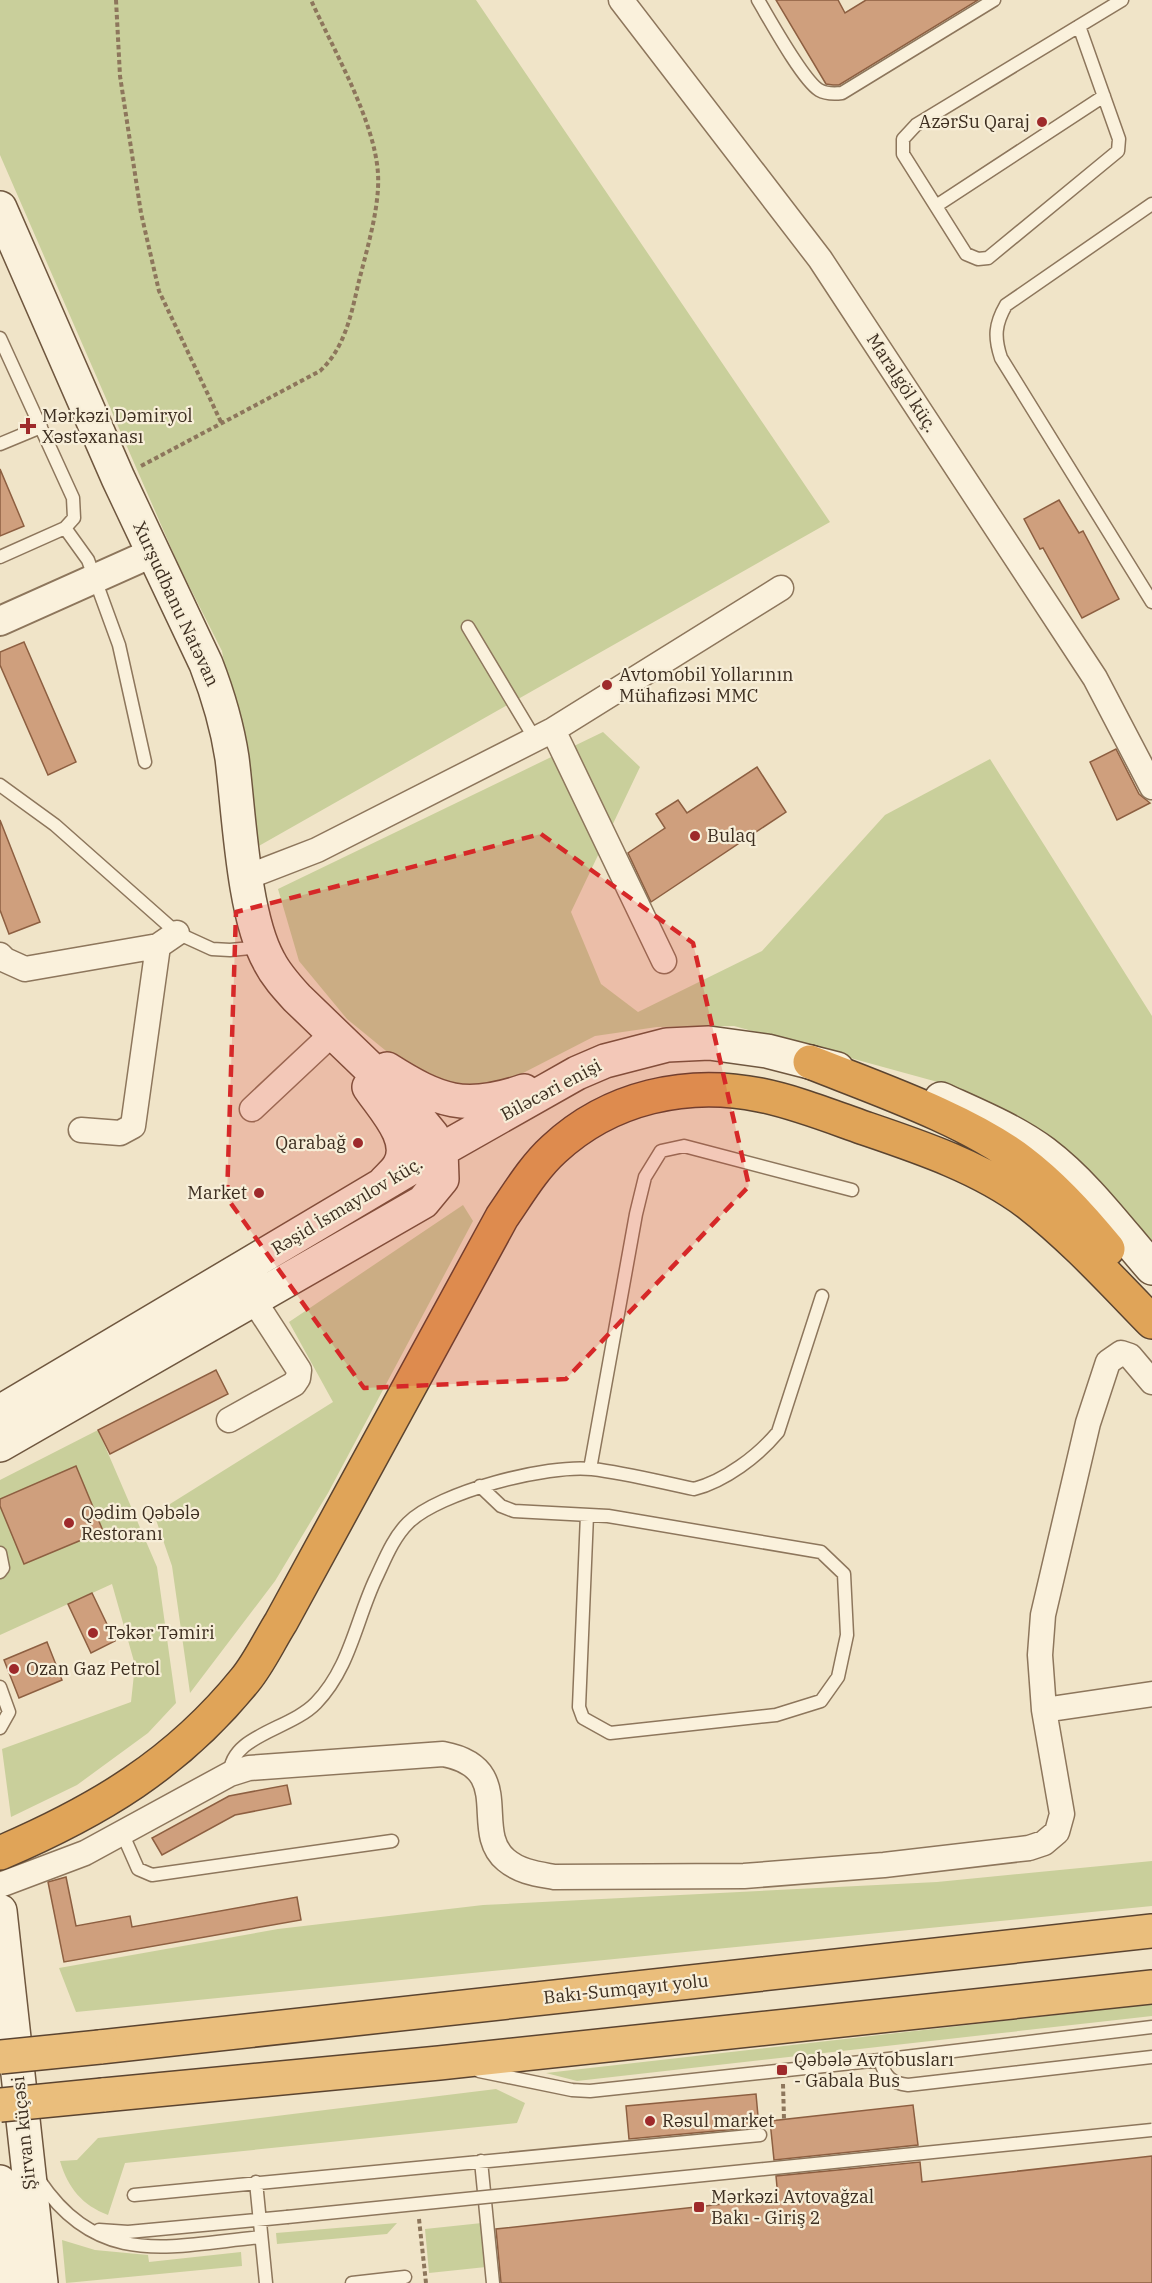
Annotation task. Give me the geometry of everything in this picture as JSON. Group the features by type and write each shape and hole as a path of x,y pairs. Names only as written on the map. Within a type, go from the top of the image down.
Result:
{"highway":[{"path":"810,1062 903,1099 996,1144 1021,1161 1088,1224 1152,1304"},
{"path":"0,1853 92,1810 132,1786 186,1744 246,1678 281,1622 502,1217 553,1149 583,1126 614,1108 651,1096 690,1089 726,1090 761,1095 928,1150 980,1174 1026,1202 1065,1233 1152,1322"},
{"name":"Bakı-Sumqayıt yolu","path":"0,2057 1152,1931"},
{"path":"0,2105 439,2063 1152,1988"}],"main road":[{"name":"Xurşudbanu Natəvan","path":"0,208 118,478 206,664 218,696 231,755 247,877 262,947 281,981 333,1033"},
{"path":"333,1033 408,1082 461,1103 493,1101 577,1073"},
{"path":"333,1033 421,1119 441,1150"},
{"path":"333,1033 399,1131 403,1155 399,1166 382,1185"},
{"name":"Biləcəri enişi","path":"441,1150 577,1073 636,1051 667,1045 709,1043 810,1062 935,1097 1012,1133 1044,1153 1072,1178 1152,1268"},
{"name":"Rəşid İsmayılov küç.","path":"0,1412 441,1150 442,1179 423,1202 0,1445"},
{"name":"Şirvan küçəsi","path":"0,1911 41,2283"},
{"name":"Şirvan küçəsi","path":"0,2182 11,2283"}],"street":[{"name":"Maralgöl küç.","path":"621,0 820,259 1095,678 1152,787"},
{"path":"0,621 152,553"},
{"path":"247,877 317,850 544,734 780,588"},
{"path":"544,734 664,961"},
{"path":"0,954 5,960 26,969 168,940 133,1126 120,1133 81,1130"},
{"path":"252,1109 333,1033"},
{"path":"229,1420 294,1384 298,1378 298,1370 253,1299"},
{"path":"0,1886 85,1853 123,1835 230,1774 249,1768 443,1755 463,1758 477,1767 485,1783 495,1845 506,1860 526,1872 554,1877 768,1874 884,1865 1029,1848 1044,1843 1057,1832 1062,1814 1044,1710 1040,1655 1043,1615 1088,1423 1108,1362 1121,1353 1130,1356 1152,1382"},
{"path":"1044,1710 1152,1694"}],"lane":[{"path":"758,0 806,77 819,90 834,94 842,93 994,0"},
{"path":"1079,26 1119,139 1118,151 988,258 978,259 966,254 903,154 903,139 916,125 1079,26 1122,0"},
{"path":"936,206 1104,96"},
{"path":"1152,204 1006,305 997,321 995,340 1001,358 1152,602"},
{"path":"0,338 73,498 74,519 64,528 0,557"},
{"path":"0,444 41,427"},
{"path":"64,528 88,560 119,645 145,762"},
{"path":"468,627 544,734"},
{"path":"0,785 55,825 168,940 212,949 262,947"},
{"path":"590,1469 636,1214 645,1176 662,1151 684,1146 852,1190"},
{"path":"230,1774 230,1762 236,1751 249,1742 299,1718 331,1684 361,1623 373,1584 392,1543 408,1522 437,1503 480,1486 554,1471 590,1469 694,1489 709,1485 764,1449 778,1432 822,1296"},
{"path":"480,1486 501,1506 514,1511 608,1516 821,1552 844,1574 847,1635 838,1677 821,1701 776,1715 610,1733 583,1718 579,1707 587,1515"},
{"path":"0,1553 3,1568 0,1572"},
{"path":"0,1688 9,1712 0,1728"},
{"path":"123,1835 138,1869 152,1875 392,1841"},
{"path":"439,2063 581,2090 880,2060 1152,2027"},
{"path":"880,2060 885,2075 893,2082 908,2085 1152,2056"},
{"path":"86,2228 128,2232 1152,2130"},
{"path":"134,2195 760,2135"},
{"path":"481,2161 493,2283"},
{"path":"28,2162 55,2203 70,2218 117,2242 157,2247 261,2237"},
{"path":"256,2182 266,2283"},
{"path":"352,2283 405,2277"}],"path":[{"path":"116,0 120,76 141,213 159,291 221,422"},
{"path":"118,478 321,371 333,359 352,315 372,227 378,174 366,123 311,0"},
{"path":"782,2070 784,2119"},
{"path":"419,2213 426,2283"}],"highlighted area":[{"path":"541,834 693,943 749,1186 566,1379 364,1388 227,1198 236,912"}],"green space":[{"path":"0,0 476,0 830,522 257,847 222,651 179,566 0,155"},
{"path":"603,732 640,767 571,912 601,984 638,1012 762,951 885,815 990,759 1152,1016 1152,1247 997,1108 934,1081 734,1026 657,1027 595,1036 500,1085 463,1091 424,1082 347,1019 299,961 278,889"},
{"path":"463,1205 473,1221 328,1493 275,1581 190,1693 172,1566 154,1514 333,1402 289,1322"},
{"path":"98,1430 157,1567 176,1703 148,1733 77,1785 11,1817 2,1749 131,1702 135,1665 112,1584 0,1635 0,1480"},
{"path":"1152,1861 1152,1906 76,2012 59,1968 278,1929 483,1905 937,1882"},
{"path":"1152,2004 1152,2016 577,2081 546,2073"},
{"path":"496,2089 525,2103 517,2123 125,2163 108,2215 83,2201 67,2179 60,2161 77,2160 98,2138"},
{"path":"397,2223 387,2234 277,2244 276,2233"},
{"path":"482,2223 486,2267 429,2273 425,2229"},
{"path":"62,2240 95,2250 148,2255 149,2262 241,2252 242,2266 66,2283"}],"building":[{"path":"776,0 838,0 845,13 866,0 978,0 839,85 833,85 826,84"},
{"path":"0,469 24,526 0,536"},
{"path":"1059,500 1079,533 1083,531 1119,599 1082,618 1024,519"},
{"path":"24,642 76,762 48,775 0,665 0,652"},
{"path":"1116,749 1139,794 1150,803 1117,820 1090,762"},
{"path":"757,767 786,812 651,902 628,853 665,828 656,814 678,800 687,813"},
{"path":"0,820 40,922 9,934 0,910"},
{"path":"216,1370 228,1394 110,1454 98,1430"},
{"path":"76,1466 103,1531 24,1564 0,1506 0,1499"},
{"path":"92,1593 115,1641 91,1653 68,1604"},
{"path":"47,1642 62,1680 19,1698 4,1660"},
{"path":"287,1785 291,1804 235,1815 162,1855 152,1838 229,1796"},
{"path":"66,1877 76,1926 130,1916 132,1927 297,1897 301,1920 64,1962 48,1882"},
{"path":"756,2094 759,2127 629,2139 626,2106"},
{"path":"913,2105 918,2145 774,2160 770,2121"},
{"path":"1152,2156 1152,2283 501,2283 496,2229 778,2198 776,2176 920,2162 922,2182"}],"place":[{"name":"AzərSu Qaraj","path":"1042,122"},
{"name":"Mərkəzi Dəmiryol Xəstəxanası","path":"28,426"},
{"name":"Avtomobil Yollarının Mühafizəsi MMC","path":"607,685"},
{"name":"Bulaq","path":"695,836"},
{"name":"Qarabağ","path":"358,1143"},
{"name":"Market","path":"259,1193"},
{"name":"Qədim Qəbələ Restoranı","path":"69,1523"},
{"name":"Təkər Təmiri","path":"93,1633"},
{"name":"Ozan Gaz Petrol","path":"14,1669"},
{"name":"Qəbələ Avtobusları - Gabala Bus","path":"782,2070"},
{"name":"Rәsul market","path":"650,2121"},
{"name":"Mərkəzi Avtovağzal Bakı - Giriş 2","path":"699,2207"}]}
